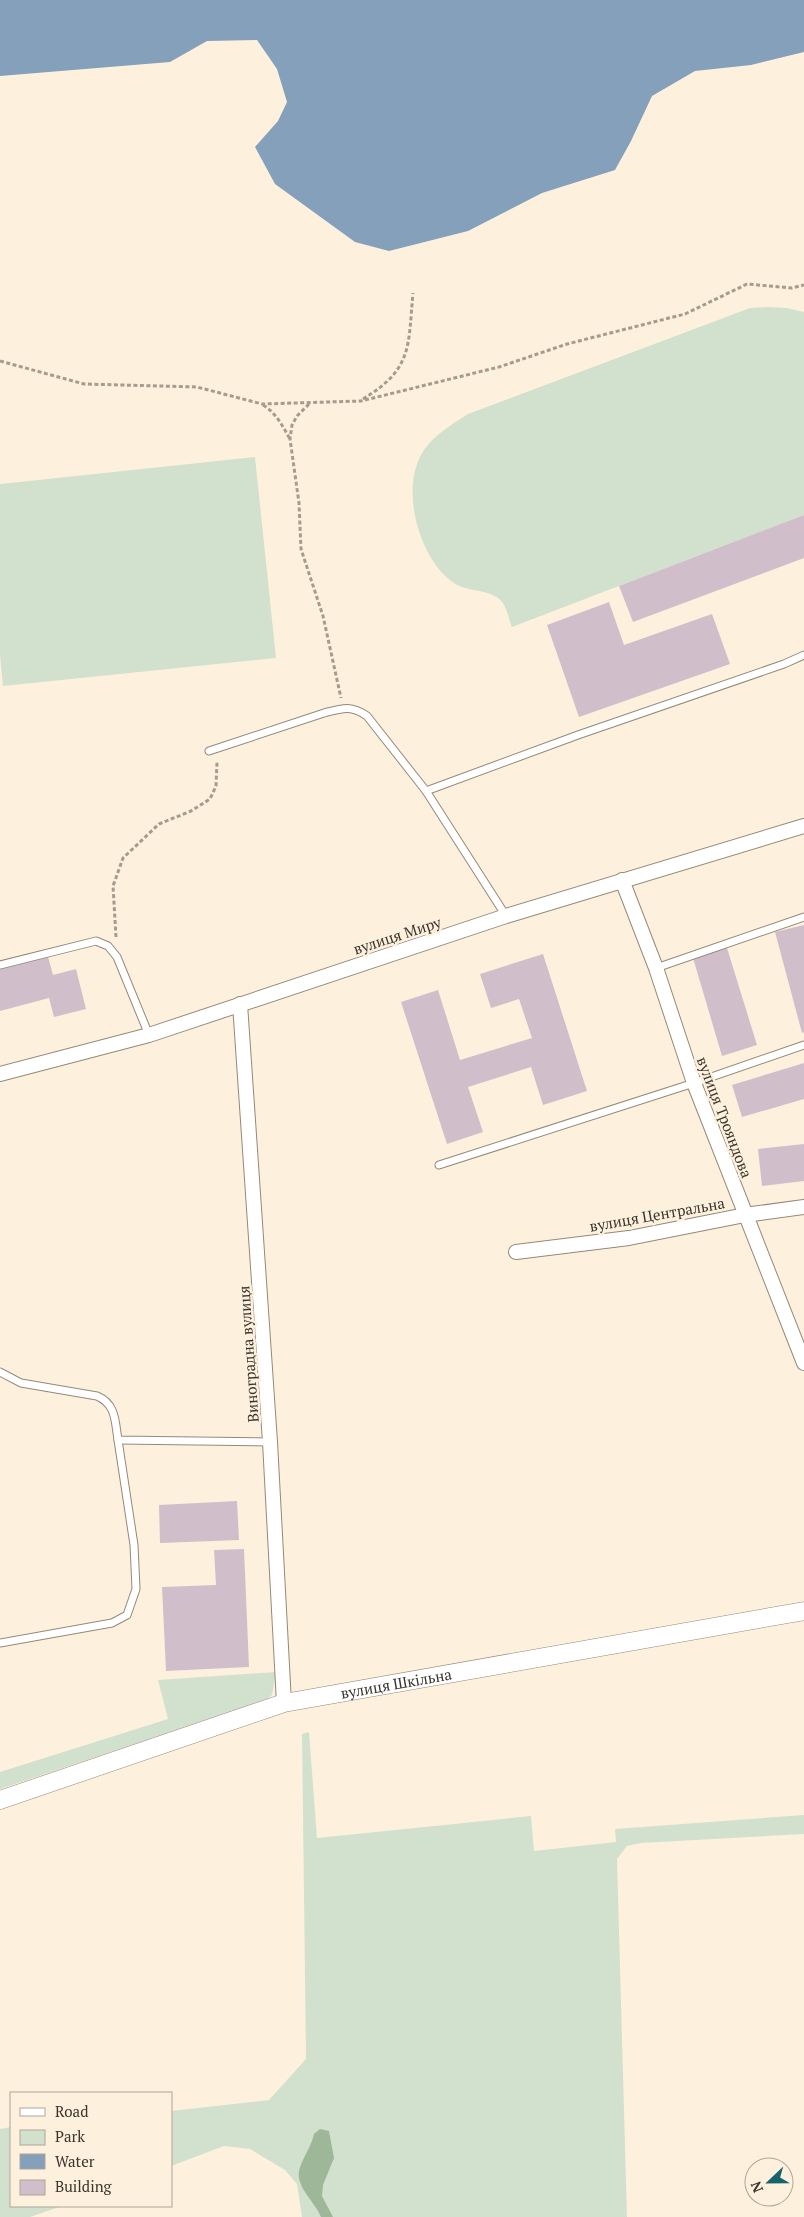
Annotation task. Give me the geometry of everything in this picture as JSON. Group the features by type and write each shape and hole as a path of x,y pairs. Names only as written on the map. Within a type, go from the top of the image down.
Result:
{"street":[{"name":"вулиця Миру","path":"0,1074 149,1035 506,916 804,826"},
{"name":"вулиця Трояндова","path":"622,880 656,968 694,1083 804,1363"},
{"name":"Виноградна вулиця","path":"240,1004 270,1442 284,1703"},
{"name":"вулиця Центральна","path":"516,1252 630,1238 745,1215 804,1207"},
{"name":"вулиця Шкільна","path":"0,1800 284,1703 804,1611"}],"lane":[{"path":"426,791 578,735 784,664 804,655"},
{"path":"209,752 344,708 356,708 367,716 426,791 506,916"},
{"path":"656,968 804,917"},
{"path":"0,965 96,940 108,946 117,958 149,1035"},
{"path":"439,1165 694,1083 804,1045"},
{"path":"0,1372 21,1383 96,1396 107,1400 113,1412 118,1440 134,1546 136,1588 127,1615 112,1623 0,1644"},
{"path":"118,1440 270,1442"}],"path":[{"path":"0,361 84,384 196,387 262,404 360,401 499,367 567,344 685,314 747,284 792,288 804,285"},
{"path":"360,401 386,383 405,360 414,293"},
{"path":"262,404 272,410 290,439"},
{"path":"310,404 297,416 292,425 290,439 299,503 301,549 323,616 344,708"},
{"path":"117,958 113,886 123,858 159,824 191,811 210,799 216,786 215,765 224,746"}],"green space":[{"path":"750,308 787,308 804,312 804,515 512,627 505,607 497,598 486,592 460,586 441,572 422,540 413,502 413,483 417,465 428,444 439,434 468,414"},
{"path":"255,457 276,658 3,686 0,655 0,484"},
{"path":"276,1672 272,1695 266,1700 0,1789 0,1772 168,1719 158,1680"},
{"path":"309,1732 317,1838 531,1816 534,1851 616,1842 615,1829 804,1815 804,1834 641,1843 627,1846 617,1859 627,2217 302,2217 297,2184 285,2170 250,2149 224,2146 172,2166 172,2111 269,2100 306,2059 302,1734"},
{"path":"10,2127 10,2207 59,2207 30,2217 0,2217 0,2129"},
{"path":"320,2129 329,2131 334,2158 323,2185 322,2196 333,2217 321,2217 303,2189 299,2177 300,2166 314,2134"}],"water":[{"path":"0,0 804,0 804,52 751,65 695,71 652,96 615,170 542,193 468,231 389,251 355,242 275,184 255,147 278,121 287,102 277,69 257,40 207,41 170,62 0,76"}],"building":[{"path":"804,515 804,558 633,622 619,586"},
{"path":"609,602 624,645 712,614 730,664 579,717 547,625"},
{"path":"804,925 804,1032 802,1033 775,932"},
{"path":"727,948 757,1045 722,1056 693,958"},
{"path":"47,953 53,975 76,969 86,1009 54,1017 49,998 0,1011 0,966"},
{"path":"543,954 587,1091 543,1105 531,1067 468,1087 483,1132 447,1144 401,1002 438,990 460,1060 532,1038 519,999 491,1008 480,974"},
{"path":"804,1063 804,1099 742,1117 732,1085"},
{"path":"804,1144 804,1181 762,1186 758,1149"},
{"path":"237,1501 239,1540 160,1543 159,1505"},
{"path":"244,1549 249,1667 166,1671 162,1587 216,1585 214,1550"}]}
